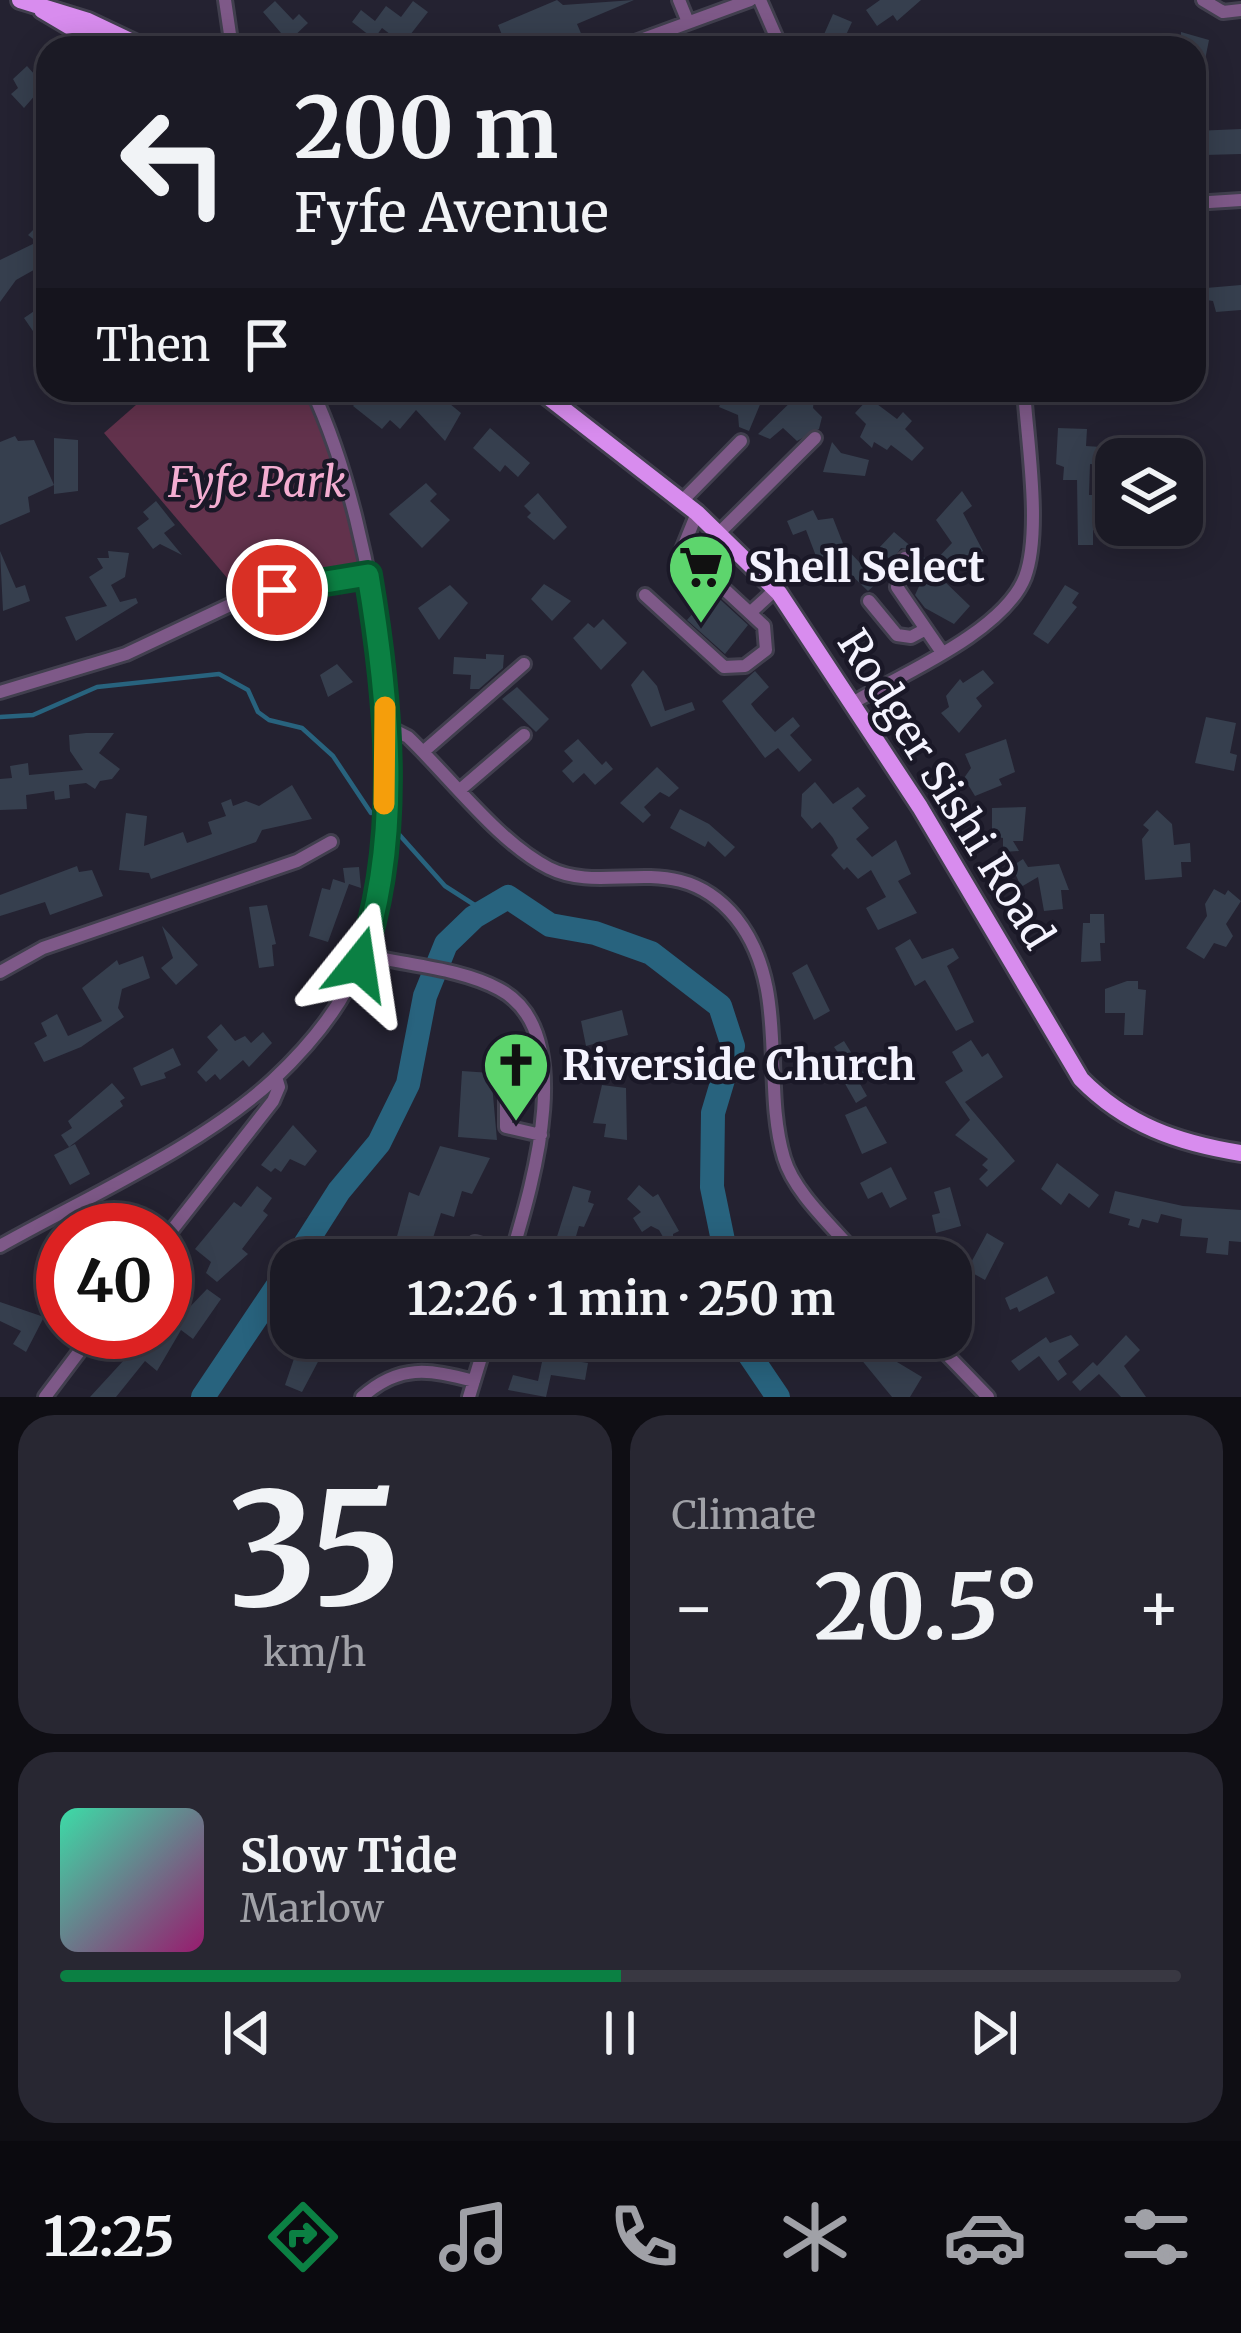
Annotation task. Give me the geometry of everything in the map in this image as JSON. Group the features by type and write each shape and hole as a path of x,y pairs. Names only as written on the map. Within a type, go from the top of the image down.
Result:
{"main road":[{"path":"29,3 85,36"},
{"path":"29,3 120,36"},
{"name":"Rodger Sishi Road","path":"554,402 719,533 776,589 854,702 1081,1078 1117,1111 1154,1132 1241,1153"}],"street":[{"path":"225,0 230,36"},
{"path":"679,0 688,22"},
{"path":"651,36 750,0"},
{"path":"760,0 776,36"},
{"path":"1203,0 1223,12 1241,10"},
{"path":"1206,201 1241,200"},
{"path":"0,1246 205,1129 276,1077 327,1019 362,954 380,866 386,726 382,657 352,498 316,402"},
{"path":"854,702 1000,613 1025,577 1030,539 1024,402"},
{"path":"719,533 815,438"},
{"path":"646,595 727,668 745,666 766,650 766,629 682,550 689,508 741,441"},
{"path":"905,558 897,587 941,651"},
{"path":"0,692 126,654 247,597 368,575"},
{"path":"751,612 776,589"},
{"path":"869,601 897,635 911,638 926,629"},
{"path":"423,752 524,664"},
{"path":"386,726 423,752 543,865 578,876 637,873 673,880 714,899 735,918 759,968 772,1018 784,1157 845,1239"},
{"path":"461,789 524,735"},
{"path":"0,972 43,948 298,861 331,842"},
{"path":"362,954 500,989 531,1021 541,1055 541,1135 515,1239"},
{"path":"506,1057 506,1127 541,1135"},
{"path":"192,1204 273,1101 279,1087 276,1077"},
{"path":"45,1397 74,1359"},
{"path":"470,1397 481,1359"},
{"path":"951,1359 988,1397"},
{"path":"362,1397 381,1381 410,1370 474,1381"}],"green space":[{"name":"Fyfe Park","path":"139,402 316,402 328,429 368,577 245,599 104,433"}],"building":[{"path":"557,0 563,5 634,0 577,24 582,36 502,36 498,25"},
{"path":"880,0 921,0 897,21 893,15 877,26 866,10"},
{"path":"275,1 293,20 299,14 308,23 294,36 278,36 281,33 263,12"},
{"path":"413,1 428,12 409,36 392,36 382,28 370,36 352,22 361,10 375,21 386,6 401,17"},
{"path":"833,14 852,22 846,36 823,36"},
{"path":"27,66 36,76 36,94 24,108 11,94 18,88 13,79"},
{"path":"1241,129 1241,154 1206,155 1206,130"},
{"path":"36,242 36,269 16,280 0,302 0,260"},
{"path":"1241,285 1241,310 1216,312 1213,301 1206,300 1206,288"},
{"path":"36,310 36,336 24,318"},
{"path":"356,402 448,402 461,413 445,441 416,410 400,429 390,420 382,429 353,406"},
{"path":"721,402 761,402 749,431 739,427 738,415 719,407"},
{"path":"791,402 814,402 822,417 819,429 797,441 783,428 770,439 758,434"},
{"path":"865,402 874,402 897,419 903,412 912,421 905,429 924,448 912,461 891,445 887,450 874,442 872,448 860,437 866,424 855,413"},
{"path":"490,428 530,463 518,477 505,465 500,472 473,448"},
{"path":"1058,428 1087,429 1086,446 1095,447 1089,495 1095,495 1093,545 1078,545 1077,480 1063,480 1064,467 1056,464"},
{"path":"15,436 18,441 34,440 54,485 28,497 30,512 0,525 0,442"},
{"path":"54,438 78,440 78,491 54,494"},
{"path":"832,442 841,453 869,460 865,476 823,472"},
{"path":"426,483 437,494 430,501 450,520 422,548 389,514"},
{"path":"962,491 972,506 963,513 983,551 941,578 970,606 954,624 925,608 915,595 922,580 912,572 912,550 901,548 892,561 878,549 894,532 932,564 952,543 936,520"},
{"path":"538,493 567,527 554,540 527,517 531,513 524,506"},
{"path":"156,501 175,525 164,533 182,555 160,544 153,549 137,528 149,519 143,512"},
{"path":"813,510 818,520 833,518 844,546 878,582 868,591 848,572 834,576 831,560 819,564 806,530 793,535 787,521"},
{"path":"0,551 16,588 25,585 30,601 3,611"},
{"path":"108,551 129,553 125,577 111,585 120,602 136,598 138,603 76,641 65,617 107,606 89,577 103,568 97,558 109,558"},
{"path":"700,581 748,625 725,654 687,620 702,603 691,592"},
{"path":"544,584 571,601 552,621 531,599"},
{"path":"450,585 468,603 439,640 418,608"},
{"path":"1065,585 1079,593 1072,603 1077,607 1048,644 1033,634"},
{"path":"603,619 627,643 601,670 573,638 588,623 594,628"},
{"path":"486,654 504,655 503,668 479,689 470,689 471,675 453,674 454,657 486,659"},
{"path":"337,664 353,682 328,697 320,675"},
{"path":"643,670 657,686 665,711 692,702 695,710 651,727 631,685"},
{"path":"983,670 994,683 976,698 982,706 959,733 941,713 949,707 946,696 960,679 963,683"},
{"path":"755,671 769,687 751,704 756,711 775,732 793,717 800,726 790,735 812,760 799,772 778,748 765,758 722,701"},
{"path":"517,687 549,719 536,732 502,699"},
{"path":"1206,717 1236,723 1230,753 1237,755 1234,771 1195,763"},
{"path":"114,733 99,753 120,769 112,779 100,781 95,789 86,783 69,785 70,798 55,800 54,791 26,795 27,809 0,810 0,779 12,778 10,766 28,763 29,775 83,770 70,751 69,735"},
{"path":"578,739 602,765 606,761 613,769 595,785 584,773 573,783 562,771 573,761 564,751"},
{"path":"1006,739 1015,772 999,779 1002,785 975,796 964,778 971,768 965,754"},
{"path":"657,767 679,788 669,797 660,792 644,807 651,815 643,823 620,803"},
{"path":"815,782 833,804 858,787 866,796 852,808 869,828 856,839 872,857 896,840 911,874 898,881 917,913 878,930 866,908 886,897 871,870 858,879 847,867 844,870 831,855 838,848 833,838 820,822 812,829 801,816 802,794"},
{"path":"292,785 312,819 262,830 256,842 151,879 149,873 119,870 126,813 147,816 144,846 183,832 187,843 212,834 208,822 226,816 221,803 231,799 233,806 246,801 259,806"},
{"path":"1026,807 1023,841 1013,841 1019,851 1003,852 1003,838 992,836 992,808"},
{"path":"680,809 709,824 735,847 725,857 708,841 705,847 670,828"},
{"path":"1157,810 1172,824 1174,845 1190,843 1191,862 1181,862 1182,877 1145,880 1142,839 1149,830 1143,825"},
{"path":"1023,859 1028,867 1059,864 1069,890 1061,890 1063,909 1044,911 1038,877 1021,887 1012,866"},
{"path":"77,866 79,872 92,870 103,896 50,915 45,902 0,916 0,895"},
{"path":"359,867 361,888 349,884 328,942 309,936 322,888 330,890 333,879 345,883 343,868"},
{"path":"1214,889 1225,895 1228,890 1241,901 1226,924 1233,936 1226,947 1214,943 1204,959 1186,948 1207,916 1205,904"},
{"path":"267,905 276,944 272,945 274,966 259,968 249,907"},
{"path":"1090,914 1104,914 1105,943 1100,943 1101,961 1081,962 1083,923 1090,923"},
{"path":"162,926 198,965 176,985 161,968 173,958"},
{"path":"910,939 922,959 953,948 959,958 947,966 974,1022 956,1031 925,980 915,986 895,948"},
{"path":"143,956 150,978 122,989 118,1008 124,1017 81,1047 44,1062 34,1043 47,1036 41,1023 57,1014 68,1036 102,1021 82,988 117,960 119,965"},
{"path":"807,964 830,1011 814,1020 792,973"},
{"path":"1138,981 1138,989 1146,990 1143,1035 1124,1035 1125,1013 1105,1013 1105,989"},
{"path":"622,1010 628,1035 586,1046 581,1021"},
{"path":"221,1024 235,1041 245,1036 251,1043 263,1032 272,1043 249,1067 243,1060 220,1080 215,1074 206,1082 197,1072 218,1050 207,1037"},
{"path":"971,1040 982,1057 988,1053 1003,1077 965,1102 1015,1161 987,1187 979,1179 988,1170 982,1165 988,1159 955,1135 970,1120 945,1082 963,1071 952,1052"},
{"path":"844,1041 867,1078 859,1082 867,1096 856,1103 831,1059 839,1054 834,1047"},
{"path":"173,1048 181,1065 164,1073 166,1078 141,1086 133,1068"},
{"path":"462,1071 491,1073 497,1140 458,1137"},
{"path":"112,1083 125,1098 120,1101 123,1106 69,1147 61,1135 72,1128 68,1121"},
{"path":"602,1085 626,1088 627,1140 604,1137 606,1124 593,1123"},
{"path":"866,1106 887,1143 862,1154 845,1115"},
{"path":"293,1125 317,1151 305,1166 290,1159 281,1172 275,1168 271,1172 261,1165"},
{"path":"75,1144 90,1174 70,1185 54,1155"},
{"path":"440,1146 490,1158 472,1194 462,1191 454,1217 441,1213 433,1239 396,1239 409,1192 419,1196"},
{"path":"1057,1163 1099,1195 1089,1208 1069,1193 1061,1205 1041,1189"},
{"path":"891,1167 907,1199 890,1208 882,1192 868,1199 860,1183"},
{"path":"639,1185 653,1197 658,1194 679,1231 673,1239 664,1239 651,1226 642,1232 633,1218 641,1212 627,1199"},
{"path":"257,1186 272,1198 263,1211 268,1215 242,1249 248,1254 217,1282 206,1273 211,1262 195,1249 234,1202 241,1207"},
{"path":"573,1186 591,1191 588,1202 594,1204 584,1227 579,1226 575,1239 556,1239"},
{"path":"950,1187 961,1226 936,1233 932,1215 940,1213 934,1192"},
{"path":"1115,1191 1183,1206 1241,1210 1241,1242 1229,1241 1228,1255 1206,1253 1208,1238 1180,1236 1182,1219 1161,1214 1158,1223 1142,1219 1139,1228 1128,1225 1130,1219 1109,1213"},
{"path":"987,1233 1004,1243 985,1280 972,1273 972,1261"},
{"path":"1047,1276 1055,1293 1019,1312 1017,1307 1010,1310 1005,1298"},
{"path":"207,1289 221,1299 193,1339 192,1338 192,1305"},
{"path":"0,1302 36,1314 36,1333 26,1352 13,1344 21,1331 0,1321"},
{"path":"1071,1335 1079,1345 1058,1361 1067,1374 1058,1381 1039,1356 1019,1371 1011,1361 1046,1337 1050,1343"},
{"path":"1126,1335 1140,1350 1124,1366 1146,1397 1121,1397 1099,1374 1080,1391 1072,1382 1093,1362 1097,1366"},
{"path":"164,1359 157,1371 145,1361 116,1397 90,1397 124,1360"},
{"path":"294,1359 319,1359 302,1392 285,1385"},
{"path":"543,1359 588,1363 585,1380 551,1375 546,1397 508,1390 513,1375 538,1381"},
{"path":"861,1359 892,1359 922,1377 910,1397 892,1397"}],"waterway":[{"path":"0,717 33,715 97,687 219,674 248,690 258,712 269,720 302,728 333,756 371,813"},
{"path":"396,831 445,886 484,911"},
{"path":"308,1239 339,1191 379,1143 408,1084 425,996 446,944 474,917 508,897 550,925 595,933 651,953 720,1006 733,1046 713,1113 712,1187 723,1239"},
{"path":"203,1397 270,1297"},
{"path":"752,1359 778,1397"}],"slow traffic":[{"path":"384,804 385,707"}],"place":[{"name":"Shell Select","path":"701,626"},
{"name":"Riverside Church","path":"516,1124"}],"route":[{"path":"277,590 368,575 382,657 386,726 380,866 359,964"}]}
